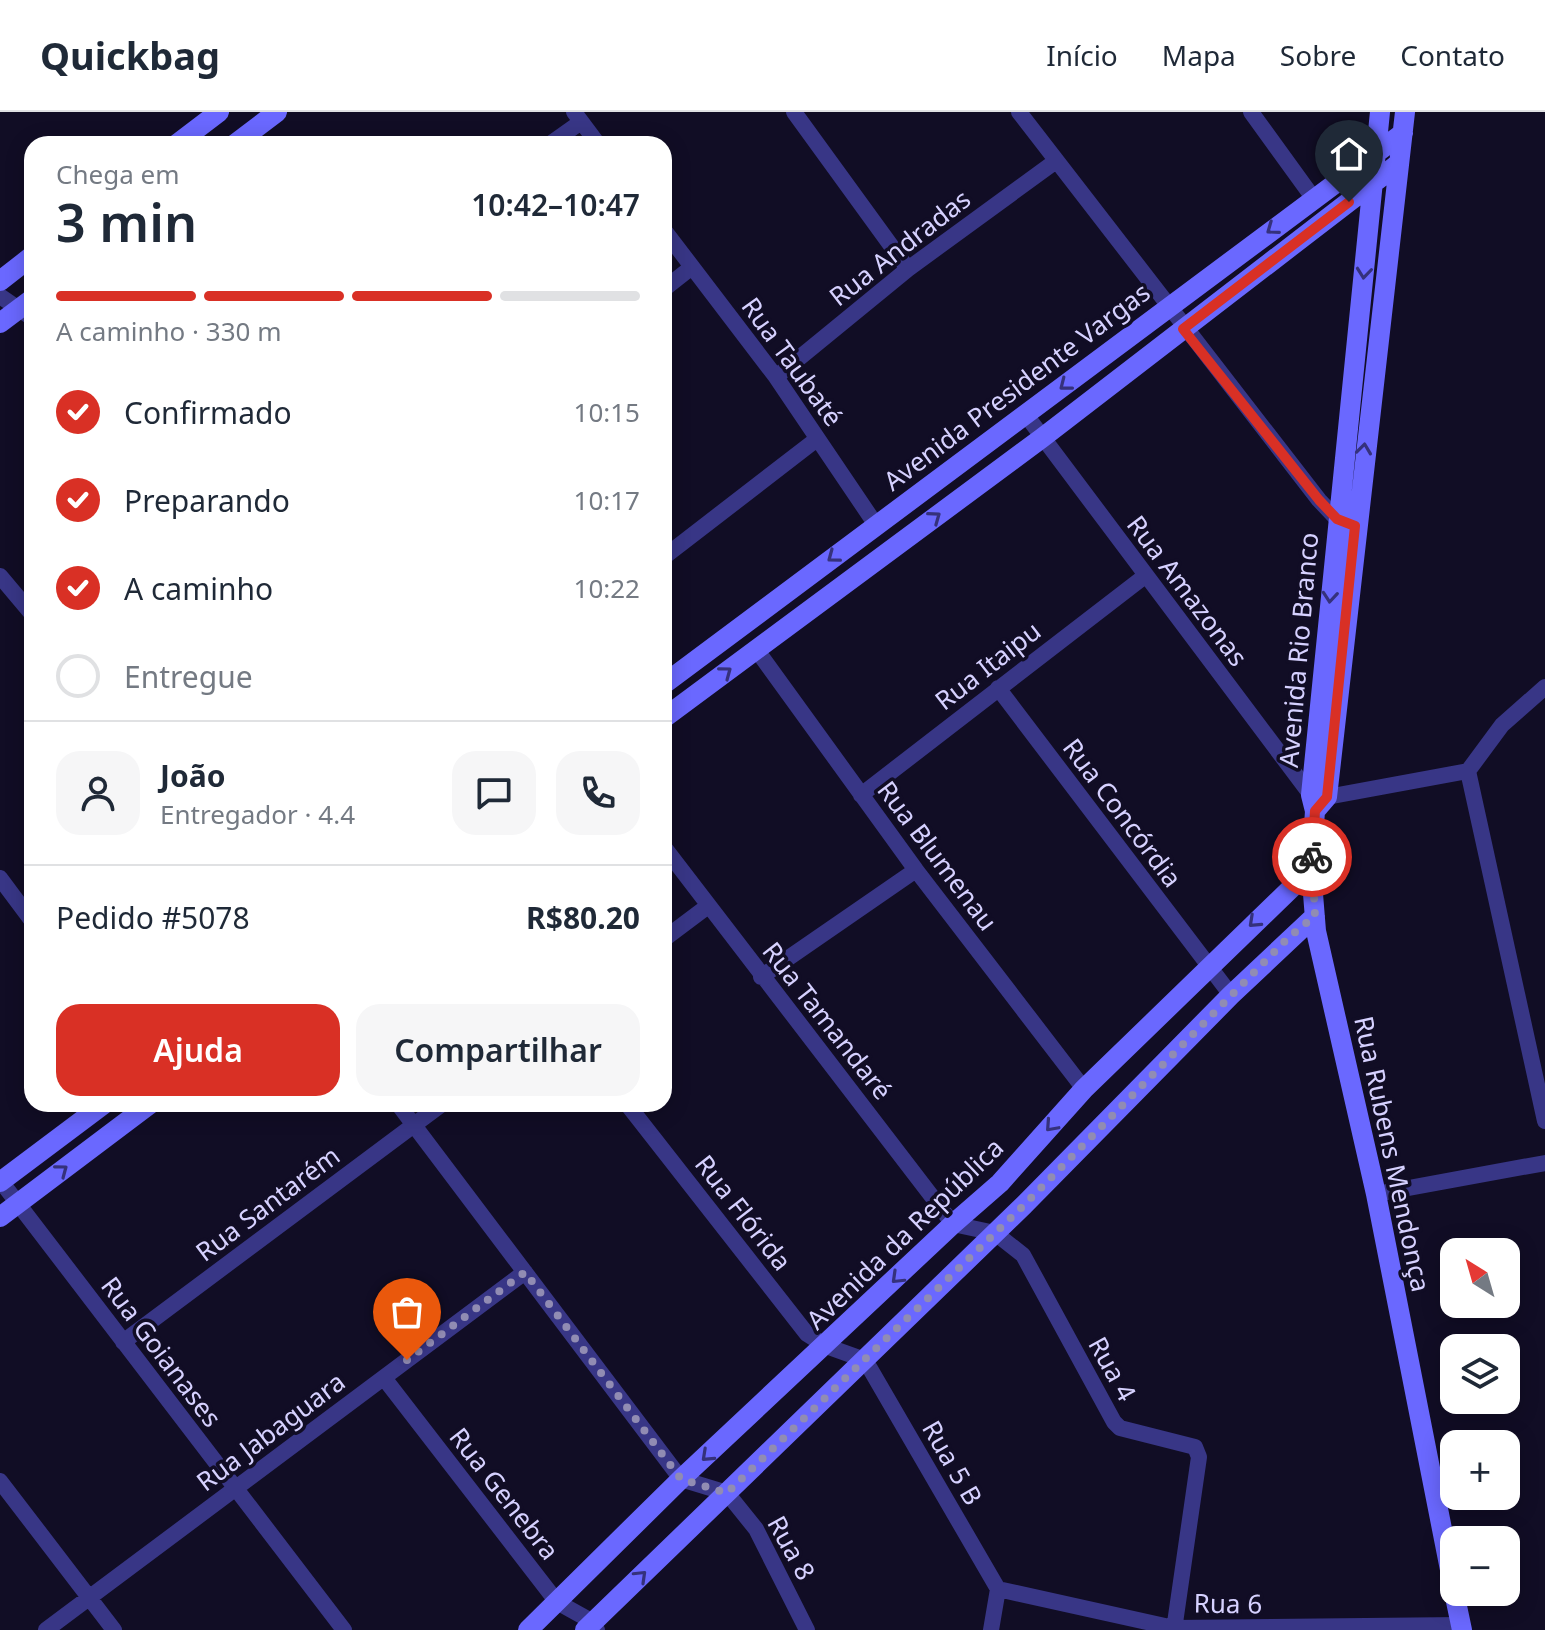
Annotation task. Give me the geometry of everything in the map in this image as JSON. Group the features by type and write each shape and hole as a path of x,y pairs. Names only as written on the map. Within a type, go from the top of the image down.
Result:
{"street":[{"path":"188,136 219,112"},
{"path":"246,136 277,112"},
{"path":"794,112 908,269"},
{"path":"1019,112 1183,329 1346,523"},
{"path":"1251,112 1314,199"},
{"name":"Avenida Rio Branco","path":"1311,869 1346,523 1380,112"},
{"path":"558,136 578,117 592,136"},
{"name":"Avenida Presidente Vargas","path":"672,678 1376,152 1404,122"},
{"name":"Avenida Rio Branco","path":"1346,523 1404,122"},
{"name":"Rua Andradas","path":"776,377 908,269 1056,161"},
{"name":"Avenida Presidente Vargas","path":"672,712 1042,438 1398,164"},
{"name":"Rua Taubaté","path":"672,241 776,377 876,525"},
{"path":"0,281 24,262"},
{"path":"672,283 692,267"},
{"path":"0,296 24,308"},
{"path":"0,323 24,311"},
{"name":"Rua Amazonas","path":"1026,415 1318,801"},
{"path":"672,551 817,439"},
{"path":"0,576 24,604"},
{"name":"Rua Itaipu","path":"861,795 1145,576"},
{"name":"Rua Blumenau","path":"756,649 916,870 1084,1089"},
{"path":"1318,801 1468,771 1502,725 1545,687"},
{"name":"Rua Concórdia","path":"998,688 1231,995"},
{"path":"1468,771 1545,1121"},
{"name":"Rua Tamandaré","path":"672,858 953,1224"},
{"name":"Avenida da República","path":"528,1630 681,1479 1000,1183 1084,1089 1311,869"},
{"name":"Rua Rubens Mendonça","path":"1311,869 1315,916 1376,1194 1441,1526"},
{"path":"761,977 916,870"},
{"path":"0,878 24,910"},
{"path":"672,933 708,906"},
{"path":"557,1602 592,1627 995,1233 1231,995 1315,916"},
{"path":"0,1181 93,1112"},
{"path":"0,1217 139,1112"},
{"path":"404,1112 681,1479 727,1493"},
{"name":"Rua Santarém","path":"123,1342 431,1112"},
{"name":"Rua Flórida","path":"633,1112 807,1334 826,1346"},
{"path":"1376,1194 1545,1163"},
{"name":"Rua Goianases","path":"0,1181 344,1630"},
{"name":"Rua 4","path":"953,1224 995,1233 1023,1255 1120,1428 1195,1447 1199,1457 1174,1629"},
{"name":"Rua Jabaguara","path":"46,1630 525,1272"},
{"path":"826,1346 865,1360"},
{"name":"Rua 5 B","path":"865,1360 998,1589"},
{"name":"Rua Genebra","path":"384,1378 557,1602"},
{"path":"0,1481 114,1630"},
{"name":"Rua 8","path":"727,1493 756,1529 807,1630"},
{"path":"991,1630 998,1589"},
{"name":"Rua 6","path":"998,1589 1174,1629 1462,1628"},
{"name":"Rua Rubens Mendonça","path":"1457,1606 1462,1628"}],"way so far":[{"path":"407,1360 525,1272 681,1479 727,1493 1024,1205 1289,937 1315,916 1312,857"}],"route":[{"path":"1312,857 1315,811 1327,797 1355,526 1337,519 1319,500 1183,329 1349,202"}]}
